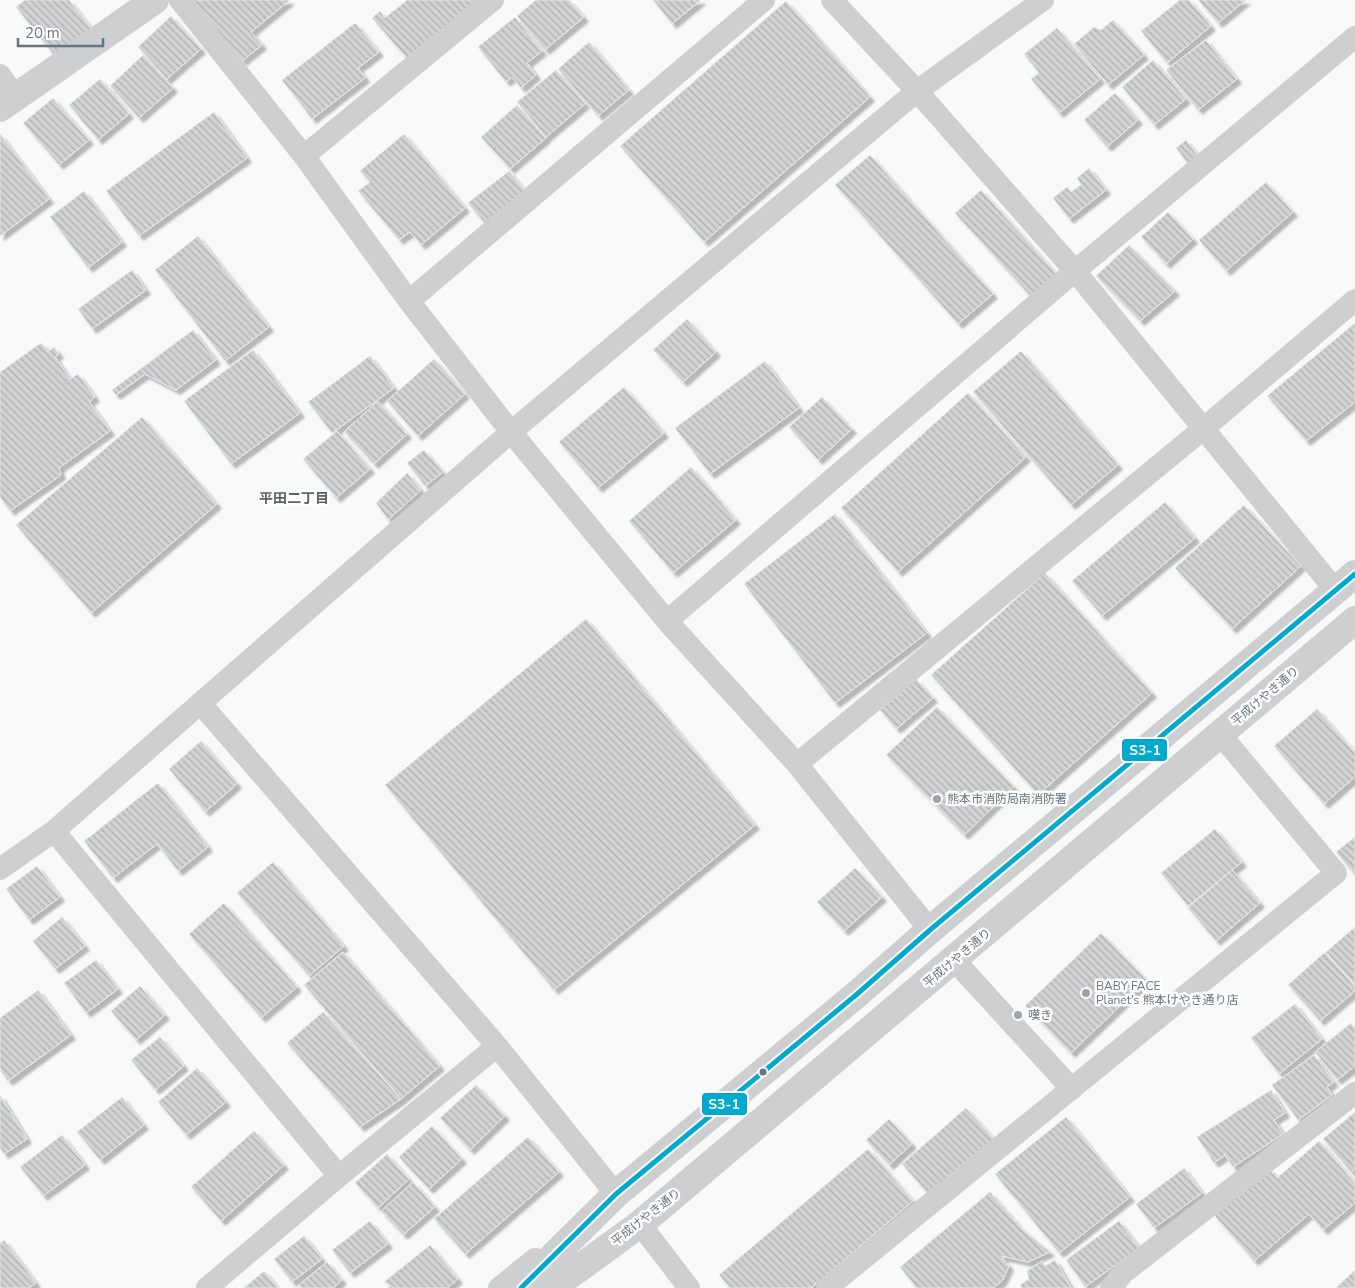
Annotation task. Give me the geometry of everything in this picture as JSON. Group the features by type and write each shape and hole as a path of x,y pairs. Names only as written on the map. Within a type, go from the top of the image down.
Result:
{"street":[{"path":"0,75 8,103 155,0"},
{"path":"180,0 304,156 409,301 512,432 666,621 797,764 930,930"},
{"path":"304,156 493,0"},
{"path":"409,301 764,0"},
{"path":"499,1288 616,1194 856,995 930,930 1345,583 1203,429 1075,271 917,91 832,0"},
{"path":"0,870 54,831 512,432 917,91 1043,0"},
{"path":"666,621 1075,271 1355,37"},
{"path":"797,764 1203,429 1355,300"},
{"name":"平成けやき通り","path":"552,1288 640,1224 1355,620"},
{"path":"201,704 497,1046 616,1194"},
{"path":"827,1288 1336,873 1220,734"},
{"path":"54,831 339,1176"},
{"path":"954,960 1072,1089"},
{"path":"207,1288 497,1046"},
{"path":"1111,1288 1123,1273 1355,1093"},
{"path":"521,1288 616,1194"},
{"path":"570,1288 640,1224 689,1288"}],"building":[{"path":"25,0 69,0 93,31 57,59 16,7"},
{"path":"191,0 290,0 251,32 262,45 242,61"},
{"path":"407,0 479,0 408,60 372,18 380,11 385,18"},
{"path":"536,0 569,0 584,17 545,50 517,16"},
{"path":"653,0 701,0 672,24"},
{"path":"1180,0 1189,0 1211,26 1167,63 1141,31"},
{"path":"1198,0 1246,0 1218,23"},
{"path":"786,1 870,97 704,242 620,146"},
{"path":"171,16 201,49 167,79 138,47"},
{"path":"515,17 542,51 527,63 536,75 521,88 512,77 506,82 478,47"},
{"path":"1113,20 1144,55 1108,85 1074,44 1094,27 1101,30"},
{"path":"355,23 379,52 358,68 365,78 312,119 282,80"},
{"path":"1057,28 1100,79 1059,113 1031,79 1039,73 1024,54"},
{"path":"1206,40 1237,79 1198,110 1166,70"},
{"path":"589,42 629,90 598,116 558,69"},
{"path":"143,55 173,88 139,118 110,86"},
{"path":"1153,60 1186,99 1154,125 1122,87"},
{"path":"556,70 585,104 546,137 517,102"},
{"path":"100,79 129,114 98,140 69,105"},
{"path":"1115,93 1138,120 1107,147 1084,120"},
{"path":"53,98 89,140 59,165 23,123"},
{"path":"517,105 546,138 510,169 481,137"},
{"path":"214,112 247,158 139,236 106,191"},
{"path":"0,134 49,199 0,236"},
{"path":"404,134 465,208 421,245 410,232 399,240 358,191 370,182 360,171"},
{"path":"1186,140 1198,156 1188,164 1176,148"},
{"path":"870,155 993,294 958,324 835,185"},
{"path":"1089,168 1106,190 1069,219 1053,198 1067,187 1071,192 1081,185 1077,178"},
{"path":"509,171 526,192 485,224 468,203"},
{"path":"1266,182 1293,212 1226,271 1199,240"},
{"path":"981,190 1057,274 1031,297 955,213"},
{"path":"84,191 122,242 88,268 50,217"},
{"path":"1168,212 1193,239 1166,264 1141,237"},
{"path":"198,236 269,327 225,361 155,270"},
{"path":"1129,245 1175,291 1140,321 1096,276"},
{"path":"132,270 146,290 92,329 78,309"},
{"path":"687,319 716,352 683,382 653,350"},
{"path":"1355,323 1355,402 1306,441 1267,396"},
{"path":"193,330 216,360 176,390 145,374 116,395 112,390"},
{"path":"41,343 48,352 54,347 59,354 55,357 70,379 78,374 95,397 89,402 110,431 59,468 61,475 10,511 0,497 0,372"},
{"path":"253,350 300,413 231,464 184,401"},
{"path":"1021,351 1118,465 1071,505 973,392"},
{"path":"370,356 394,388 332,433 308,402"},
{"path":"434,359 465,394 418,436 387,401"},
{"path":"765,361 799,408 710,474 675,428"},
{"path":"624,387 664,433 598,488 559,442"},
{"path":"968,393 1026,457 898,572 841,508"},
{"path":"822,397 852,429 818,460 789,427"},
{"path":"378,401 407,434 374,464 344,432"},
{"path":"142,417 217,504 91,613 16,525"},
{"path":"337,431 370,469 336,498 303,459"},
{"path":"424,450 443,472 425,486 407,463"},
{"path":"691,467 736,520 673,573 629,521"},
{"path":"407,473 421,490 388,520 376,503"},
{"path":"1165,502 1195,538 1102,616 1072,581"},
{"path":"1244,505 1301,566 1232,629 1175,568"},
{"path":"835,514 927,633 835,703 744,584"},
{"path":"1045,573 1152,693 1038,795 931,675"},
{"path":"586,619 755,825 554,990 385,785"},
{"path":"916,679 933,698 896,729 880,710"},
{"path":"937,707 1014,787 964,835 886,755"},
{"path":"1317,709 1355,753 1355,777 1324,804 1274,746"},
{"path":"201,741 237,784 205,812 169,769"},
{"path":"158,783 208,847 178,871 157,844 113,878 84,841"},
{"path":"1215,829 1242,862 1188,906 1161,873"},
{"path":"1355,837 1355,875 1336,852"},
{"path":"273,862 344,946 309,976 237,893"},
{"path":"37,866 60,897 29,920 6,889"},
{"path":"855,868 882,897 844,931 817,902"},
{"path":"1232,870 1260,903 1216,941 1188,908"},
{"path":"224,903 297,987 261,1018 189,934"},
{"path":"62,917 85,946 55,969 33,941"},
{"path":"1355,927 1355,985 1326,952"},
{"name":"BABY FACE Planet's 熊本けやき通り店","path":"1101,933 1147,980 1071,1053 1025,1006"},
{"path":"343,952 440,1066 401,1099 304,985"},
{"path":"1325,952 1355,987 1355,991 1320,1021 1288,985"},
{"path":"96,960 118,989 86,1013 64,983"},
{"path":"140,986 165,1015 136,1040 111,1011"},
{"path":"38,990 71,1035 8,1081 0,1070 0,1018"},
{"path":"1295,1004 1322,1039 1279,1074 1251,1038"},
{"path":"323,1012 401,1099 360,1127 287,1043"},
{"path":"1351,1023 1355,1029 1355,1066 1337,1080 1315,1052"},
{"path":"160,1037 184,1066 155,1090 131,1060"},
{"path":"1314,1055 1334,1082 1327,1087 1332,1095 1298,1120 1272,1085"},
{"path":"197,1068 226,1102 186,1135 158,1102"},
{"path":"476,1085 505,1116 470,1150 440,1118"},
{"path":"1271,1090 1285,1113 1274,1120 1283,1134 1233,1167 1225,1155 1214,1163 1197,1137"},
{"path":"0,1095 27,1139 4,1154 0,1148"},
{"path":"122,1097 144,1125 100,1160 77,1132"},
{"path":"966,1108 994,1139 930,1196 902,1164"},
{"path":"1355,1112 1355,1169 1351,1172 1323,1139"},
{"path":"1066,1117 1130,1197 1059,1253 995,1174"},
{"path":"889,1119 912,1144 889,1165 866,1140"},
{"path":"432,1126 462,1159 429,1189 399,1157"},
{"path":"254,1131 284,1165 221,1221 191,1187"},
{"path":"62,1135 85,1165 43,1196 20,1167"},
{"path":"528,1137 559,1172 465,1254 434,1219"},
{"path":"1319,1141 1355,1183 1355,1203 1323,1230 1309,1214 1254,1261 1214,1215 1269,1168 1277,1178"},
{"path":"868,1149 913,1201 811,1288 730,1288 719,1275"},
{"path":"387,1154 409,1179 378,1208 355,1183"},
{"path":"1184,1168 1202,1193 1154,1228 1136,1204"},
{"path":"413,1182 435,1207 403,1235 381,1211"},
{"path":"990,1192 1021,1228 1050,1252 1028,1262 1001,1256 1009,1266 1002,1281 993,1288 916,1288 900,1267"},
{"path":"370,1221 388,1244 350,1273 332,1250"},
{"path":"1119,1221 1139,1248 1085,1287 1066,1260"},
{"path":"304,1236 322,1259 292,1282 274,1259"},
{"path":"4,1240 36,1283 29,1288 0,1288 0,1243"},
{"path":"430,1245 458,1279 447,1288 395,1288 384,1282"},
{"path":"1055,1260 1071,1288 1022,1288 1020,1285 1029,1279 1027,1271 1042,1261 1045,1266"},
{"path":"327,1262 342,1280 333,1288 301,1288 299,1285"},
{"path":"1355,1270 1355,1288 1336,1288"},
{"path":"264,1271 278,1288 244,1288"}],"transit line":[{"name":"S3-1","path":"521,1288 616,1194 856,995 930,930 1355,574"}],"place":[{"name":"熊本市消防局南消防署","path":"937,799"},
{"name":"BABY FACE Planet's 熊本けやき通り店","path":"1086,993"},
{"name":"嘆き","path":"1018,1015"}],"district":[{"name":"平田二丁目","path":"294,498"}]}
